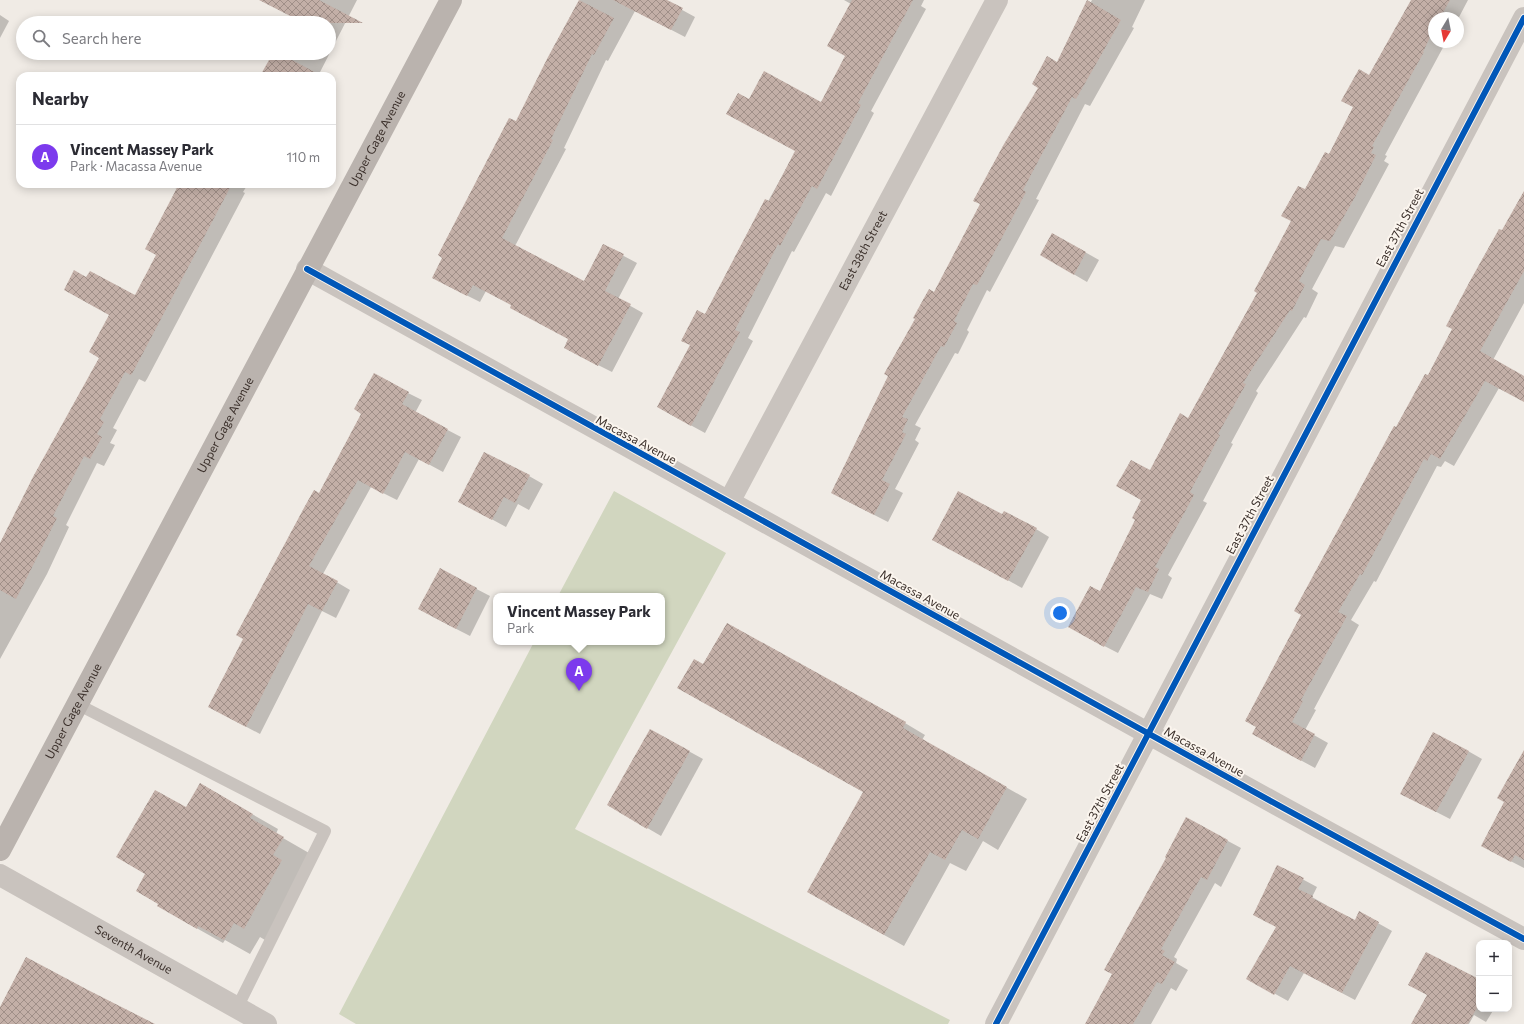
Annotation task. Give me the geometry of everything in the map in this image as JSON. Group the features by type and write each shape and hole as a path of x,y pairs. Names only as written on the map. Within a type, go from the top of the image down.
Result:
{"main road":[{"name":"Upper Gage Avenue","path":"0,850 450,0"}],"street":[{"name":"East 38th Street","path":"730,502 997,0"},
{"name":"East 37th Street","path":"996,1024 1524,18"},
{"name":"Macassa Avenue","path":"307,269 615,442 730,502 1148,734 1524,939"},
{"name":"Seventh Avenue","path":"0,875 266,1024"}],"lane":[{"path":"77,704 325,831 237,1008"}],"green space":[{"path":"614,491 726,553 575,829 950,1020 948,1024 356,1024 339,1014 532,645 665,645 665,593 560,593"}],"building":[{"path":"259,0 319,0 363,23 336,23 336,16 290,16"},
{"path":"579,0 614,18 594,55 592,54 551,139 553,140 502,238 584,281 603,244 624,254 605,291 631,304 598,366 564,348 568,339 510,308 511,305 473,285 467,296 432,278 442,258 438,255 509,118 516,121"},
{"path":"613,0 667,0 683,8 671,30"},
{"path":"852,0 913,0 858,103 861,105 817,189 812,186 780,246 778,244 735,330 740,332 691,426 657,407 690,345 681,341 697,310 705,314 765,199 769,201 795,151 726,114 738,93 749,99 764,71 821,102 845,56 827,46"},
{"path":"1087,0 1121,20 1076,99 1072,97 1023,190 1026,192 977,285 973,284 954,321 957,323 944,347 941,346 902,417 908,419 902,432 906,434 882,480 890,484 874,515 831,493 888,376 884,374 915,319 913,318 929,289 934,292 980,204 973,201 1004,144 1038,88 1032,84 1047,56 1057,62"},
{"path":"1411,0 1450,0 1443,12 1428,12 1428,42 1424,52 1372,146 1374,147 1371,153 1376,155 1355,197 1330,241 1321,239 1299,281 1305,285 1292,311 1290,310 1243,383 1246,384 1218,434 1220,435 1190,492 1194,495 1155,567 1159,569 1148,592 1136,587 1104,647 1068,627 1090,586 1100,591 1135,520 1132,518 1141,500 1116,486 1131,460 1150,470 1180,413 1188,418 1257,293 1254,291 1291,221 1281,216 1298,186 1305,189 1325,152 1329,154 1353,107 1341,101 1359,69 1369,75"},
{"path":"269,60 292,60 315,72 262,72"},
{"path":"177,188 230,188 133,372 131,375 125,372 100,419 104,422 97,434 102,437 90,459 84,456 53,516 57,518 16,599 0,590 0,543 34,475 99,358 89,352 109,315 64,290 74,270 86,277 90,271 135,295 156,255 145,249"},
{"path":"1524,191 1524,271 1480,351 1524,376 1524,402 1485,381 1440,459 1431,454 1427,461 1424,459 1362,575 1360,574 1338,612 1347,616 1301,700 1303,701 1292,722 1315,734 1301,761 1252,734 1256,727 1245,721 1301,615 1294,611 1394,426 1396,427 1425,374 1428,375 1452,329 1446,326 1499,229 1502,230"},
{"path":"1052,233 1086,252 1074,275 1040,255"},
{"path":"374,373 409,392 402,404 448,429 429,465 405,452 383,494 358,480 309,566 338,581 322,611 308,604 246,727 208,707 243,639 236,635 314,490 319,493 361,414 354,409"},
{"path":"484,452 530,475 515,503 504,497 492,520 458,502"},
{"path":"958,491 1002,514 1004,511 1037,528 1008,581 932,540"},
{"path":"440,568 477,588 456,629 418,609"},
{"path":"727,623 906,722 903,728 1007,787 978,839 962,830 945,860 930,852 884,935 807,892 863,792 677,688 694,659 703,664"},
{"path":"650,729 690,751 647,829 607,805"},
{"path":"1433,732 1469,751 1436,812 1400,794"},
{"path":"1524,750 1524,860 1515,855 1511,862 1481,846 1504,802 1497,798"},
{"path":"200,783 253,814 250,818 284,837 273,855 282,860 244,929 234,923 224,940 198,926 197,929 157,906 158,904 136,891 145,874 116,857 155,790 186,807"},
{"path":"1186,817 1228,840 1207,880 1201,877 1161,949 1165,951 1162,955 1175,962 1162,984 1157,982 1133,1024 1085,1024 1112,974 1104,970 1166,858 1165,857"},
{"path":"1277,865 1304,878 1298,889 1313,896 1312,898 1355,920 1359,911 1379,922 1342,993 1290,966 1274,995 1246,979 1276,927 1253,915"},
{"path":"1426,952 1476,977 1476,1009 1468,1024 1411,1024 1427,995 1408,985"},
{"path":"26,957 155,1024 0,1024 0,1007"}],"cycle path":[{"path":"996,1024 1524,18"},
{"path":"307,269 914,606 1524,939"}],"place":[{"name":"Vincent Massey Park","path":"579,691"}]}
